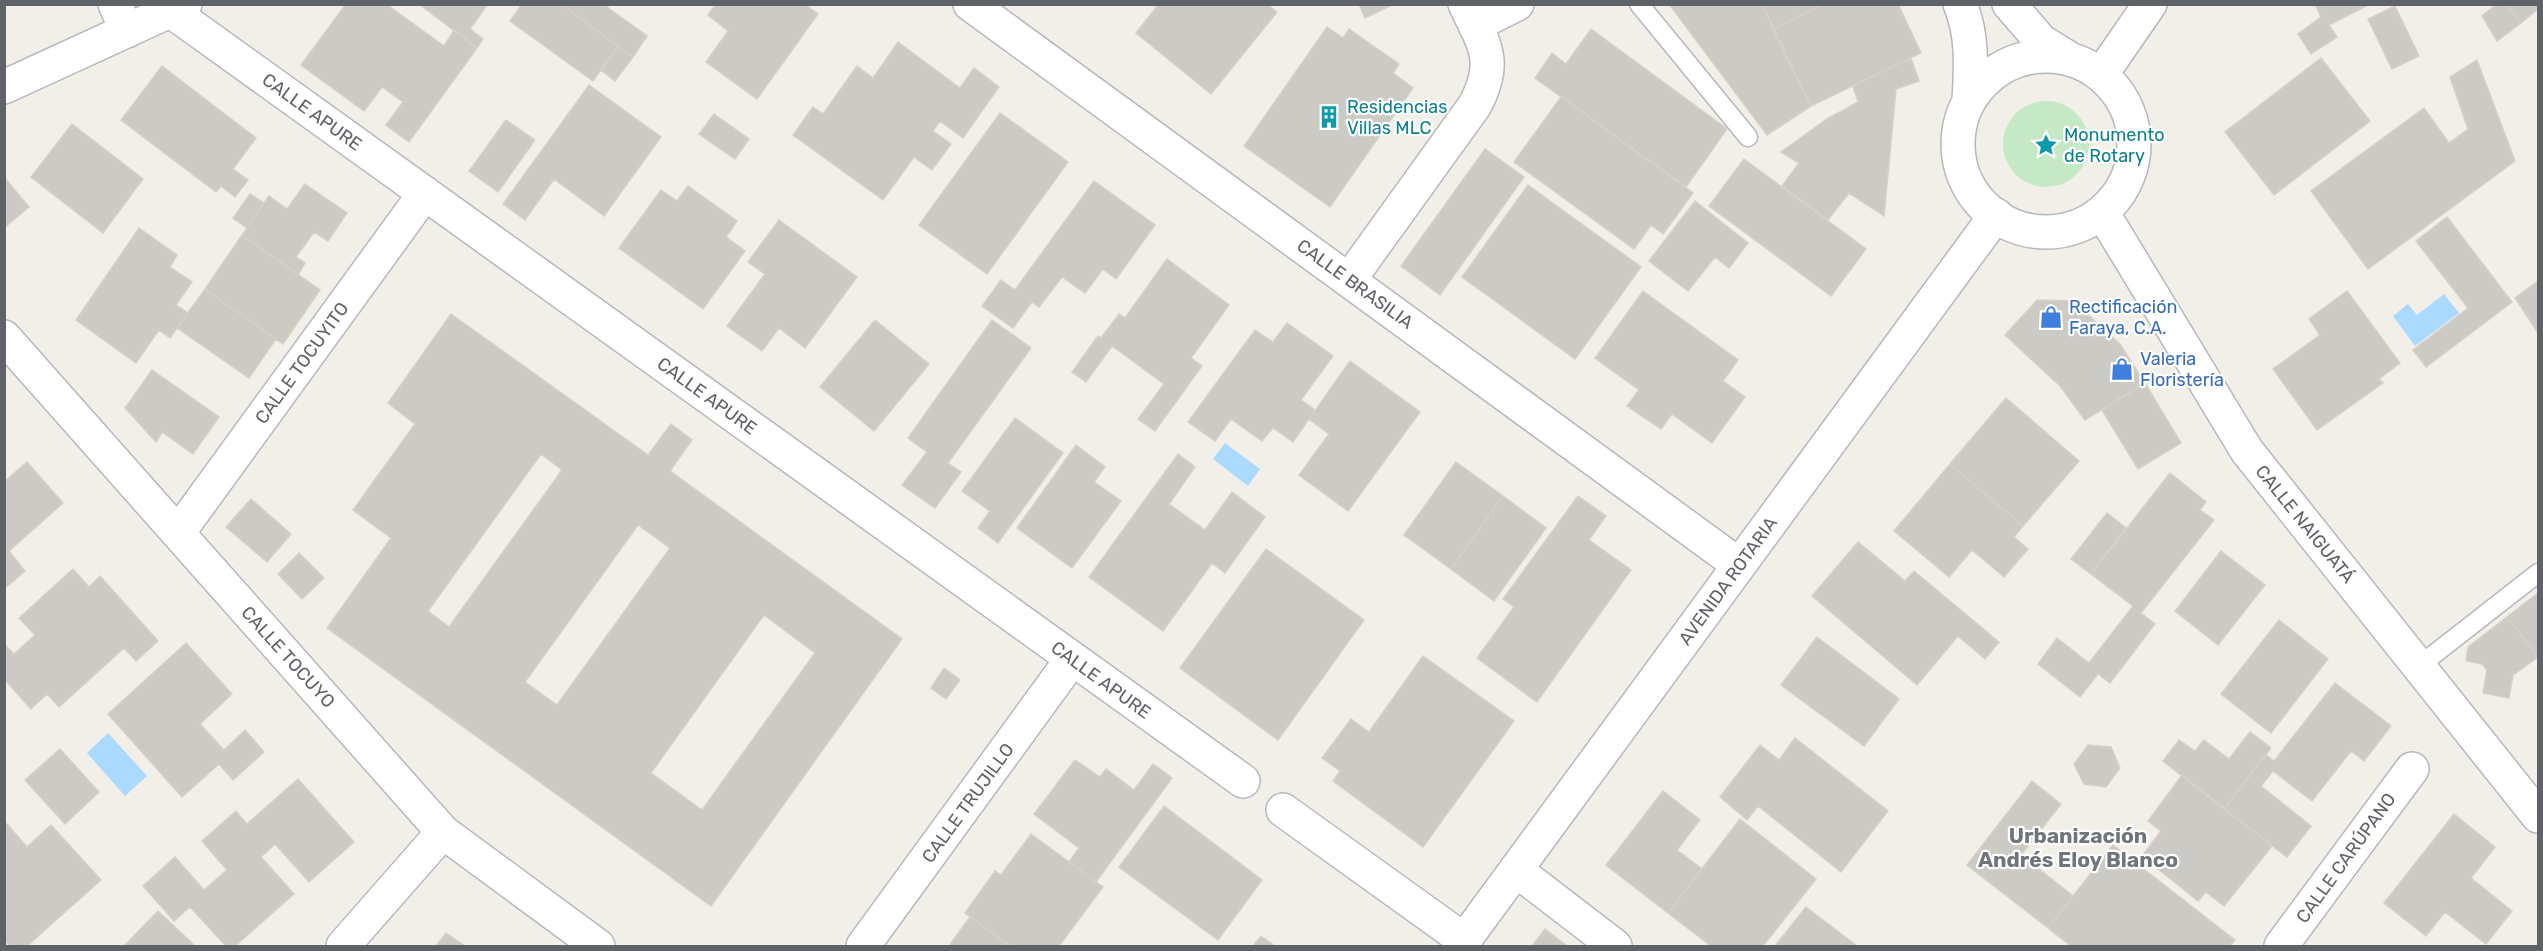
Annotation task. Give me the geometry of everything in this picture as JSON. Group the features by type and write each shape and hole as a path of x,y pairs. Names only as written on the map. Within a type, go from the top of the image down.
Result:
{"street":[{"name":"CALLE BRASILIA","path":"970,4 1739,565"},
{"path":"1349,280 1475,105 1483,90 1489,65 1470,15 1517,4"},
{"path":"1960,4 1967,25 1970,49 1968,100 1960,122 1958,145 1961,168 1971,189 1985,207 1995,215 2025,230 2048,233 2071,229 2102,212 2124,187 2132,165 2135,142 2132,119 2122,98 2101,75 2041,41 2009,4"},
{"path":"2101,75 2150,4"},
{"path":"4,87 121,18 178,8"},
{"name":"CALLE APURE","path":"178,8 425,193 1243,781"},
{"path":"1968,100 1982,82 2000,68 2021,58 2044,55 2067,57"},
{"name":"CALLE TOCUYITO","path":"178,533 425,193"},
{"name":"CALLE NAIGUATÁ","path":"2102,212 2247,451 2538,816"},
{"name":"AVENIDA ROTARIA","path":"1462,943 1995,215"},
{"name":"CALLE TOCUYO","path":"4,337 443,832 598,946"},
{"name":"CALLE TRUJILLO","path":"863,946 1072,659"},
{"name":"CALLE CARÚPANO","path":"2281,946 2412,769"},
{"path":"1283,810 1462,943"},
{"path":"343,946 443,832"},
{"path":"1516,870 1615,946"}],"lane":[{"path":"1639,4 1748,137"},
{"path":"2419,666 2538,573"}],"green space":[{"path":"2046,101 2063,104 2077,113 2086,127 2089,144 2086,161 2077,175 2063,184 2046,187 2029,184 2015,175 2006,161 2003,144 2006,127 2015,113 2029,104"}],"water":[{"path":"2444,294 2459,313 2415,346 2393,316 2408,304 2417,315"},
{"path":"1225,443 1260,469 1248,486 1213,459"},
{"path":"108,733 147,776 125,796 87,753"}],"building":[{"path":"346,4 386,4 444,46 454,30 477,48 409,142 386,125 403,102 382,87 364,111 301,65"},
{"path":"419,4 488,4 470,29 483,39 477,48"},
{"path":"522,4 561,4 618,46 593,81 510,21"},
{"path":"561,4 609,4 607,7 647,36 633,57"},
{"path":"716,4 804,4 818,14 757,99 706,62 728,31 708,15"},
{"path":"1159,4 1267,4 1277,12 1211,94 1136,33"},
{"path":"1359,4 1394,4 1365,18"},
{"path":"1669,4 1762,4 1811,106 1767,135"},
{"path":"1762,4 1823,4 1773,29"},
{"path":"1823,4 1898,4 1921,53 1811,106 1773,29"},
{"path":"2315,4 2370,4 2329,25 2337,37 2311,54 2298,34 2321,17"},
{"path":"2497,4 2506,4 2521,23 2497,41 2482,16"},
{"path":"2506,4 2538,4 2538,9 2521,23"},
{"path":"2395,6 2419,56 2392,69 2368,19"},
{"name":"Residencias Villas MLC","path":"1327,27 1343,38 1349,29 1399,64 1393,73 1413,88 1330,207 1244,146"},
{"path":"1591,29 1727,129 1686,187 1535,78 1552,53 1566,64"},
{"path":"898,42 960,88 974,68 999,87 963,138 940,121 933,131 951,144 932,170 914,157 883,200 793,135 813,107 823,114 857,66 873,78"},
{"path":"618,46 633,57 615,81 601,70"},
{"path":"1911,58 1919,81 1896,89 1884,216 1849,193 1828,220 1782,186 1799,163 1781,152 1827,119 1858,102 1853,86"},
{"path":"2321,58 2370,121 2274,195 2225,132"},
{"path":"2477,60 2515,161 2368,269 2311,191 2424,108 2449,143 2468,129 2450,77"},
{"path":"162,66 256,138 233,169 248,180 235,197 221,186 216,192 121,120"},
{"path":"589,85 661,137 604,216 554,179 525,220 503,204"},
{"path":"1561,97 1693,193 1663,234 1651,225 1634,249 1514,162"},
{"path":"1000,113 1068,162 987,274 919,225"},
{"path":"714,114 749,139 735,159 699,134"},
{"path":"506,120 535,140 498,192 469,171"},
{"path":"72,124 143,179 103,233 31,177"},
{"path":"1485,149 1524,177 1440,295 1401,266"},
{"path":"1744,159 1866,249 1831,296 1709,206"},
{"path":"4,177 29,207 4,228"},
{"path":"1094,181 1155,225 1116,279 1103,269 1085,293 1062,277 1039,307 1032,302 1013,328 982,306 1001,280 1015,290"},
{"path":"305,184 347,213 328,241 314,232 296,257 305,263 298,275 242,235 269,196 287,209"},
{"path":"1528,185 1641,267 1575,359 1462,277"},
{"path":"688,186 737,221 726,237 745,251 703,309 619,248 661,190 677,201"},
{"path":"250,194 264,203 247,228 233,218"},
{"path":"1695,201 1748,243 1729,268 1715,257 1688,291 1649,261"},
{"path":"2447,217 2512,302 2426,367 2413,350 2468,308 2416,241"},
{"path":"779,220 857,277 805,348 779,328 762,351 727,326 765,274 748,262"},
{"path":"139,228 177,255 170,267 192,282 176,305 188,313 170,338 159,330 136,363 76,320"},
{"path":"242,235 320,290 283,344 205,289"},
{"path":"1167,259 1229,305 1191,358 1202,366 1155,431 1138,419 1164,384 1112,346 1086,382 1072,372 1098,336 1101,338 1119,314 1125,318"},
{"path":"2538,281 2538,333 2515,298"},
{"path":"205,289 276,339 249,378 177,328"},
{"path":"1643,291 1738,360 1723,381 1745,397 1712,443 1672,414 1661,429 1627,406 1639,390 1595,358"},
{"path":"2347,291 2400,363 2379,379 2383,383 2317,430 2273,369 2320,335 2309,319"},
{"path":"2037,300 2073,301 2120,344 2145,383 2085,420 2060,386 2005,335"},
{"path":"451,314 648,455 671,424 692,440 670,471 902,639 711,906 327,628 391,538 353,510 415,424 388,403","holes":["541,454 562,470 449,627 428,611","638,525 670,548 557,705 525,682","764,615 815,653 702,810 651,773"]},
{"path":"875,320 929,364 874,431 820,387"},
{"path":"992,320 1031,348 948,463 961,472 935,508 902,485 927,452 908,438"},
{"path":"1287,323 1333,356 1301,400 1315,410 1293,442 1273,428 1262,441 1231,419 1215,441 1188,422 1255,330 1273,342"},
{"path":"1350,361 1420,412 1348,511 1299,475 1329,434 1309,419"},
{"path":"152,370 219,417 193,454 162,432 156,442 125,408"},
{"path":"2145,383 2181,443 2138,469 2102,410"},
{"path":"2006,398 2079,461 2023,526 1950,464"},
{"path":"1015,418 1063,453 998,543 978,528 990,511 962,491"},
{"path":"1076,445 1105,467 1094,482 1121,501 1072,568 1017,528"},
{"path":"1178,454 1195,467 1169,504 1205,530 1232,492 1265,517 1225,573 1212,563 1163,631 1089,577"},
{"path":"27,462 63,503 9,551 25,571 4,589 4,482"},
{"path":"1456,462 1503,496 1451,569 1404,535"},
{"path":"1950,464 2023,526 2014,537 2028,549 2004,577 1972,550 1949,577 1894,531"},
{"path":"2170,473 2206,502 2200,510 2214,520 2141,613 2155,624 2110,683 2098,674 2080,697 2038,664 2057,638 2089,663 2133,606 2091,574"},
{"path":"1503,496 1546,528 1494,601 1451,569"},
{"path":"1578,496 1606,516 1589,540 1631,570 1537,702 1477,658 1514,607 1503,599"},
{"path":"251,499 291,534 267,562 226,527"},
{"path":"2107,513 2126,528 2091,574 2071,559"},
{"path":"1858,542 1905,581 1914,571 1999,642 1985,659 1958,636 1917,685 1812,596"},
{"path":"1266,549 1364,620 1278,740 1180,668"},
{"path":"2221,551 2265,585 2218,645 2175,611"},
{"path":"299,553 324,578 302,599 278,574"},
{"path":"73,569 89,587 100,576 158,641 136,661 124,648 59,707 47,694 31,709 4,679 4,644 14,654 35,635 19,618"},
{"path":"2538,593 2538,657 2507,617"},
{"path":"2507,617 2538,657 2513,675 2509,698 2483,693 2487,670 2482,664 2466,661 2468,647"},
{"path":"2279,620 2328,659 2271,733 2221,694"},
{"path":"1817,637 1899,699 1864,746 1781,685"},
{"path":"186,643 232,694 200,724 224,750 245,730 264,752 233,780 219,764 182,797 108,714"},
{"path":"1423,656 1514,721 1423,847 1333,781 1340,771 1322,758 1351,719 1369,732"},
{"path":"944,668 960,680 946,699 931,688"},
{"path":"2335,683 2391,726 2364,761 2351,751 2312,801 2273,771 2261,786 2311,826 2287,857 2224,809 2266,755 2274,761"},
{"path":"2250,732 2271,748 2224,809 2163,761 2179,740 2195,751 2204,740 2229,759"},
{"path":"1795,738 1888,811 1841,872 1758,806 1747,820 1720,797 1760,745 1779,760"},
{"path":"2088,745 2111,747 2120,768 2106,787 2084,784 2074,764"},
{"path":"60,749 99,792 65,824 25,780"},
{"path":"1075,760 1100,777 1106,769 1134,790 1153,764 1172,778 1096,882 1069,862 1079,848 1034,814"},
{"path":"2182,775 2272,846 2224,906 2206,892 2198,901 2142,856 2161,831 2148,821"},
{"path":"298,779 354,842 309,882 275,844 261,857 294,894 235,946 226,946 190,907 174,921 143,886 175,857 204,890 227,870 202,841 236,811 247,824"},
{"path":"2032,781 2061,804 2021,855 2073,896 2048,928 1967,865"},
{"path":"1663,791 1700,820 1677,850 1702,869 1668,913 1606,865"},
{"path":"1164,806 1262,880 1218,940 1119,867"},
{"path":"2454,814 2495,847 2471,878 2512,911 2486,944 2445,912 2426,936 2384,903"},
{"path":"1740,819 1816,879 1763,946 1711,946 1668,913"},
{"path":"7,824 27,847 51,825 101,880 27,946 10,946 4,940 4,826"},
{"path":"1031,834 1103,887 1059,946 1010,946 965,913 995,871 1001,875"},
{"path":"2113,845 2235,940 2230,946 2071,946 2048,928"},
{"path":"1806,907 1857,946 1775,946"},
{"path":"158,911 195,946 124,946"},
{"path":"970,917 1010,946 949,946"},
{"path":"1545,929 1567,946 1532,946"},
{"path":"446,933 465,946 436,946"},
{"path":"1261,936 1275,946 1253,946"}],"place":[{"name":"Residencias Villas MLC","path":"1329,117"},
{"name":"Monumento de Rotary","path":"2046,145"},
{"name":"Rectificación Faraya, C.A.","path":"2051,317"},
{"name":"Valeria Floristería","path":"2122,369"}],"district":[{"name":"Urbanización Andrés Eloy Blanco","path":"2078,847"}]}
